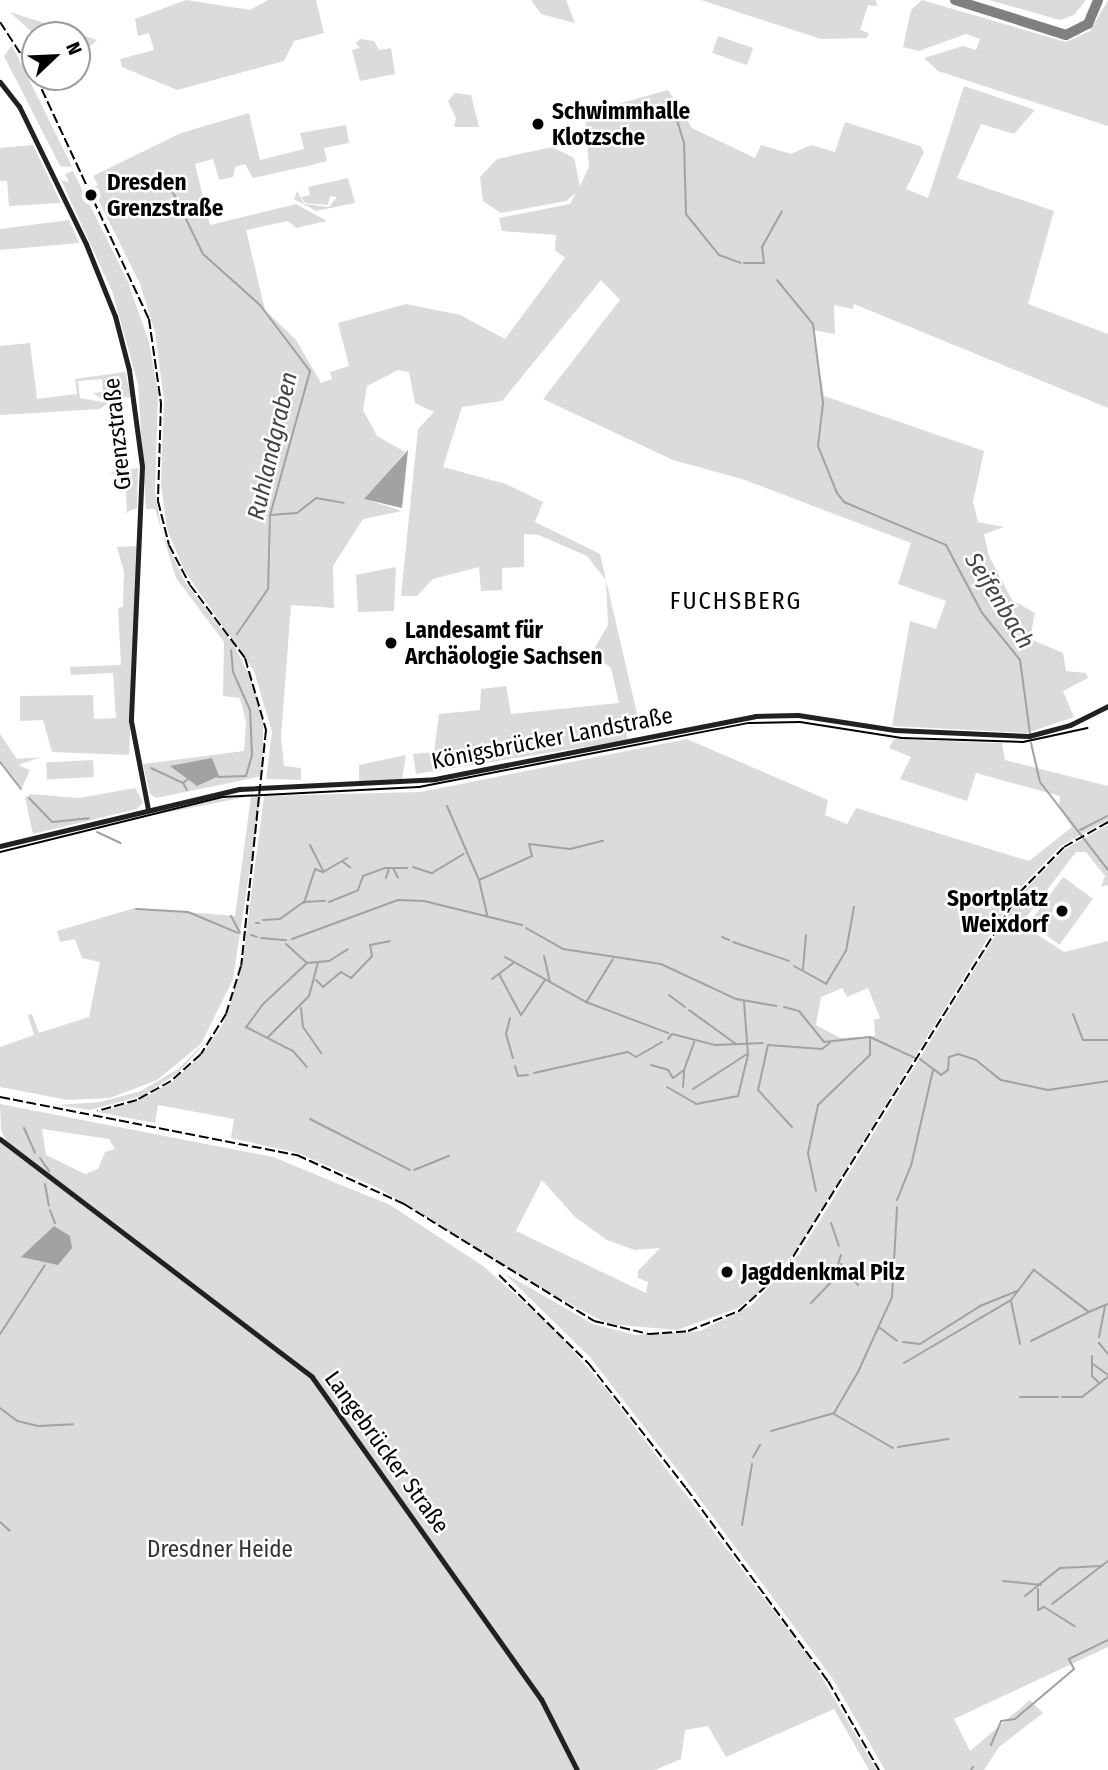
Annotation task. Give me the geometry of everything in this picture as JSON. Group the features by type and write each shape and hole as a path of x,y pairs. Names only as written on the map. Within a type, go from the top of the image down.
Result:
{"main road":[{"name":"Grenzstraße","path":"0,82 19,106 86,244 116,316 129,370 142,466 131,721 148,809"},
{"name":"Königsbrücker Landstraße","path":"0,846 240,789 447,777 755,716 798,715 895,730 1029,736 1070,725 1108,706"},
{"name":"Langebrücker Straße","path":"0,1139 312,1377 541,1699 577,1770"}],"green space":[{"path":"186,0 250,10 268,0 316,0 324,33 294,41 284,61 177,90 122,67 120,59 154,50 149,33 138,36 135,19"},
{"path":"531,0 566,0 575,23 541,14"},
{"path":"701,0 876,0 877,6 868,5 860,30 869,33 867,38 821,39"},
{"path":"922,0 1066,42 1090,31 1108,0 1108,126 938,71 924,58 963,46 976,50 980,39 966,34 919,51 903,47 911,10"},
{"path":"989,0 1086,0 1074,15 1060,20"},
{"path":"10,12 38,21 21,21"},
{"path":"718,36 753,48 747,65 712,53"},
{"path":"360,39 374,41 379,50 391,48 395,74 360,81 352,50 360,48 356,43"},
{"path":"12,45 21,63 21,89 4,56"},
{"path":"964,86 1035,110 1014,134 981,124 957,178 1054,211 1028,304 1108,334 1108,408 854,304 853,309 834,305 835,334 813,330 824,396 984,451 973,502 978,522 1004,527 984,534 989,556 1012,600 1035,613 1030,639 1063,653 1066,671 1086,673 1088,678 1063,691 1074,717 1027,733 892,726 910,621 936,629 946,601 898,584 911,543 742,479 673,460 543,399 620,300 601,280 502,401 462,407 443,467 506,484 543,502 535,522 600,554 638,718 623,721 628,740 416,774 413,754 434,752 439,714 480,710 481,689 506,686 511,714 619,703 611,668 602,661 587,661 608,625 606,580 587,556 539,535 524,534 524,567 502,568 502,590 481,591 479,567 433,579 417,596 401,596 418,429 434,412 415,403 409,372 398,370 367,386 363,410 377,436 405,452 365,499 402,511 363,519 333,566 334,608 291,605 281,737 284,766 301,768 301,780 266,779 272,732 254,671 184,570 167,529 161,485 164,400 155,332 140,284 92,187 98,185 93,176 181,133 249,113 260,160 304,149 300,133 346,125 349,143 324,148 327,161 308,166 253,178 245,164 235,167 233,177 219,180 213,159 195,164 210,225 296,204 327,221 296,228 288,221 246,230 265,310 296,340 321,383 332,379 330,372 349,366 338,323 406,304 460,315 505,339 565,258 555,250 556,235 502,231 499,218 570,204 576,193 566,201 501,213 483,201 480,177 497,159 552,147 574,158 580,186 589,167 584,103 600,109 668,90 692,128 755,158 761,145 791,154 811,145 835,152 845,122 920,146 924,152 906,189 928,198","holes":["990,573 1016,616 1010,623 987,601"]},
{"path":"22,91 35,91 72,167 60,166"},
{"path":"455,93 471,95 479,127 454,127 456,118 448,101"},
{"path":"33,145 61,203 9,206 7,181 0,181 0,148"},
{"path":"73,171 128,282 149,342 158,393 155,491 162,531 155,509 146,509 138,384 112,291 61,180 69,182 65,174"},
{"path":"348,178 355,203 316,211 294,199 297,191 304,204 329,207 337,197 330,196 328,205 305,203 301,197 310,195 308,187"},
{"path":"69,220 79,243 0,250 0,229"},
{"path":"30,343 37,399 77,394 75,379 125,372 131,397 103,400 93,393 103,392 102,379 78,381 80,398 108,403 100,409 0,415 0,346"},
{"path":"138,468 137,508 123,514 127,511 125,476 109,473"},
{"path":"163,535 185,582 234,645 253,683 263,720 263,776 156,798 150,794 143,764 244,751 246,722 240,698 223,696 224,642 176,578"},
{"path":"139,546 129,755 52,752 43,720 20,721 20,696 93,695 94,719 116,718 113,673 71,675 70,667 121,665 118,608 123,607 124,572 117,547"},
{"path":"396,567 394,611 358,612 356,575"},
{"path":"0,734 17,759 41,757 18,765 30,770 22,788 0,761"},
{"path":"687,739 828,800 825,815 847,824 856,808 1029,861 1072,827 1059,807 1060,796 976,773 967,801 900,779 911,757 889,748 894,739 1002,743 1005,760 1108,786 1108,820 1062,845 1017,891 795,1252 763,1289 738,1308 677,1330 608,1324 542,1289 378,1188 298,1153 231,1138 234,1119 158,1105 155,1123 97,1112 138,1101 172,1082 202,1055 224,1022 242,966 264,796 420,792","holes":["842,988 847,997 868,988 880,1018 874,1020 875,1036 840,1038 816,1025 821,997","542,1180 575,1217 607,1240 635,1250 660,1248 638,1271 638,1278 648,1282 646,1293 516,1231"]},
{"path":"406,755 402,779 359,782 359,765"},
{"path":"93,760 94,777 47,779 46,762"},
{"path":"135,788 143,802 137,809 33,834 25,798 30,794 79,798"},
{"path":"261,795 233,979 201,1044 157,1080 110,1098 68,1100 0,1087 0,1047 34,1035 28,1015 32,1014 39,1033 89,1017 100,962 82,958 75,939 60,942 57,931 135,908 235,916 251,796 139,818 217,799"},
{"path":"1108,825 1108,885 1101,887 1105,876 1086,852 1076,852 1021,924 1064,952 1108,941 1108,1647 954,1719 970,1751 1030,1700 1043,1713 999,1747 984,1770 885,1770 832,1678 690,1486 589,1356 504,1273 593,1324 635,1335 700,1331 752,1305 799,1254 1021,894 1065,849"},
{"name":"Sportplatz Weixdorf","path":"1063,877 1093,899 1059,945 1029,923"},
{"path":"213,1034 179,1072 145,1095 90,1110 57,1105 100,1102 141,1091 178,1069"},
{"name":"Dresdner Heide","path":"0,1104 273,1157 390,1205 483,1266 552,1327 603,1385 813,1663 877,1770 869,1770 834,1709 726,1757 708,1726 685,1730 681,1759 655,1770 0,1770 0,1138 8,1144 1,1130","holes":["42,1129 109,1139 115,1149 105,1152 98,1169 85,1174 46,1155"]}],"water":[{"path":"408,450 402,508 364,499"},
{"path":"982,566 990,573 1018,627 987,601 977,571"},
{"path":"212,758 219,776 197,786 170,766"},
{"path":"54,1226 70,1236 72,1248 58,1265 21,1257"}],"waterway":[{"name":"Seifenbach","path":"673,107 684,142 686,214 719,255 741,263"},
{"name":"Ruhlandgraben","path":"167,180 203,254 260,305 310,371 270,515 268,589 237,634"},
{"path":"744,263 764,263 762,247 782,211"},
{"name":"Seifenbach","path":"777,280 813,324 823,403 818,446 837,493 844,502 946,545 982,613 1020,660 1030,733"},
{"path":"270,515 297,513 316,498 344,503"},
{"name":"Ruhlandgraben","path":"218,777 246,776 252,755 250,710 233,672 231,650"},
{"name":"Seifenbach","path":"1031,743 1040,782 1108,870"},
{"path":"0,762 21,789"},
{"path":"151,768 183,783"},
{"name":"Ruhlandgraben","path":"187,790 183,783 188,779"},
{"path":"29,798 52,822 89,818"},
{"path":"447,806 479,880 487,915"},
{"path":"1080,830 1108,816"},
{"path":"97,832 121,843"},
{"path":"479,880 532,856 529,844 570,849 603,841"},
{"path":"310,845 323,871"},
{"path":"413,867 432,873 464,854"},
{"path":"304,903 315,869 323,872 347,858"},
{"path":"343,862 350,867"},
{"path":"329,902 358,890 363,876 385,868 407,868"},
{"path":"386,878 389,868"},
{"path":"393,868 398,878"},
{"name":"Ruhlandgraben","path":"292,939 398,900 424,901 522,925"},
{"path":"263,920 280,919 303,902 325,901"},
{"path":"794,966 826,984 846,951 854,907"},
{"path":"136,909 188,912 238,933"},
{"name":"Ruhlandgraben","path":"231,916 240,933"},
{"name":"Ruhlandgraben","path":"526,928 563,949 661,964 736,999 776,1006"},
{"name":"Ruhlandgraben","path":"251,935 257,937"},
{"path":"803,969 806,935"},
{"path":"722,937 729,940"},
{"name":"Ruhlandgraben","path":"261,938 286,940"},
{"path":"316,980 323,987 341,972 351,978 372,956 370,945 390,941"},
{"path":"733,942 789,961"},
{"path":"286,944 307,963 263,1004 246,1027 293,1051 307,1067"},
{"path":"307,963 329,961 348,949"},
{"path":"544,956 550,982"},
{"path":"505,957 586,1002 668,1033"},
{"path":"587,1001 613,959"},
{"path":"268,1037 309,996 318,963"},
{"path":"492,979 513,963"},
{"path":"499,974 521,1015 545,980"},
{"path":"669,995 685,1007"},
{"path":"667,1087 696,1104 738,1096 748,1055 744,1002"},
{"name":"Ruhlandgraben","path":"784,1007 799,1011 824,1042 870,1037 915,1058"},
{"path":"301,1008 303,1027 321,1053"},
{"path":"689,1010 736,1044"},
{"path":"1073,1014 1083,1040 1108,1040"},
{"path":"510,1018 506,1034 513,1058"},
{"path":"668,1039 672,1034 715,1045 763,1043"},
{"path":"816,1191 808,1153 818,1105 870,1055 870,1037"},
{"path":"534,1073 628,1052 636,1057 662,1042"},
{"path":"651,1065 668,1070 673,1078 684,1070 694,1042"},
{"path":"792,1127 758,1090 768,1045 822,1049 830,1043"},
{"path":"693,1089 747,1054"},
{"name":"Ruhlandgraben","path":"920,1059 941,1075 948,1070 949,1057 958,1054 976,1060 1001,1080 1048,1090 1108,1081"},
{"path":"515,1066 518,1076 528,1075"},
{"path":"897,1200 911,1166 933,1070"},
{"path":"683,1087 684,1071"},
{"path":"310,1119 410,1170"},
{"path":"24,1128 35,1153"},
{"path":"414,1170 449,1156"},
{"path":"40,1158 49,1171"},
{"path":"45,1184 49,1206"},
{"path":"771,1431 834,1413 858,1372 892,1297 897,1207"},
{"path":"50,1210 55,1223"},
{"path":"831,1223 839,1246"},
{"path":"811,1303 834,1279 841,1255"},
{"path":"841,1264 858,1285"},
{"path":"0,1334 45,1265"},
{"path":"904,1363 1011,1300 1034,1270 1089,1312 1108,1304"},
{"path":"903,1342 920,1344 980,1306 1017,1291"},
{"path":"1011,1301 1020,1344"},
{"path":"1099,1337 1105,1307"},
{"path":"1031,1341 1087,1313"},
{"path":"880,1328 897,1341"},
{"path":"1099,1343 1108,1354"},
{"path":"1092,1356 1092,1376 1099,1383"},
{"path":"1093,1364 1108,1375"},
{"path":"1062,1397 1082,1397 1108,1377"},
{"path":"1020,1397 1058,1397"},
{"path":"0,1408 17,1421 39,1426 73,1424"},
{"path":"834,1414 893,1448"},
{"path":"898,1447 948,1439"},
{"path":"753,1457 760,1445"},
{"path":"742,1525 752,1464"},
{"path":"0,1522 10,1531"},
{"path":"1052,1604 1108,1561"},
{"path":"1025,1596 1060,1568 1102,1566"},
{"path":"1003,1581 1041,1585"},
{"path":"1038,1589 1038,1610 1044,1607 1074,1626"},
{"path":"991,1745 1001,1721 1015,1719 1074,1669 1069,1659 1108,1640"}],"taxiway":[{"path":"955,0 1066,35 1088,24 1098,0"}],"tram line":[{"path":"0,852 222,797 419,787 749,723 800,722 902,738 1023,742 1087,728"}],"railway":[{"path":"0,22 21,54"},
{"path":"43,91 149,319 161,403 158,501 169,545 190,585 245,658 266,730 241,966 226,1014 201,1054 171,1081 137,1100 97,1111"},
{"path":"0,1097 297,1155 404,1204 594,1321 649,1334 688,1331 739,1311 786,1268 1019,893 1064,847 1108,822"},
{"path":"499,1275 589,1364 686,1488 828,1681 879,1770"}],"place":[{"name":"Schwimmhalle Klotzsche","path":"538,124"},
{"name":"Dresden Grenzstraße","path":"91,195"},
{"name":"Landesamt für Archäologie Sachsen","path":"391,643"},
{"name":"Sportplatz Weixdorf","path":"1062,911"},
{"name":"Jagddenkmal Pilz","path":"727,1272"}],"district":[{"name":"FUCHSBERG","path":"736,602"}]}
